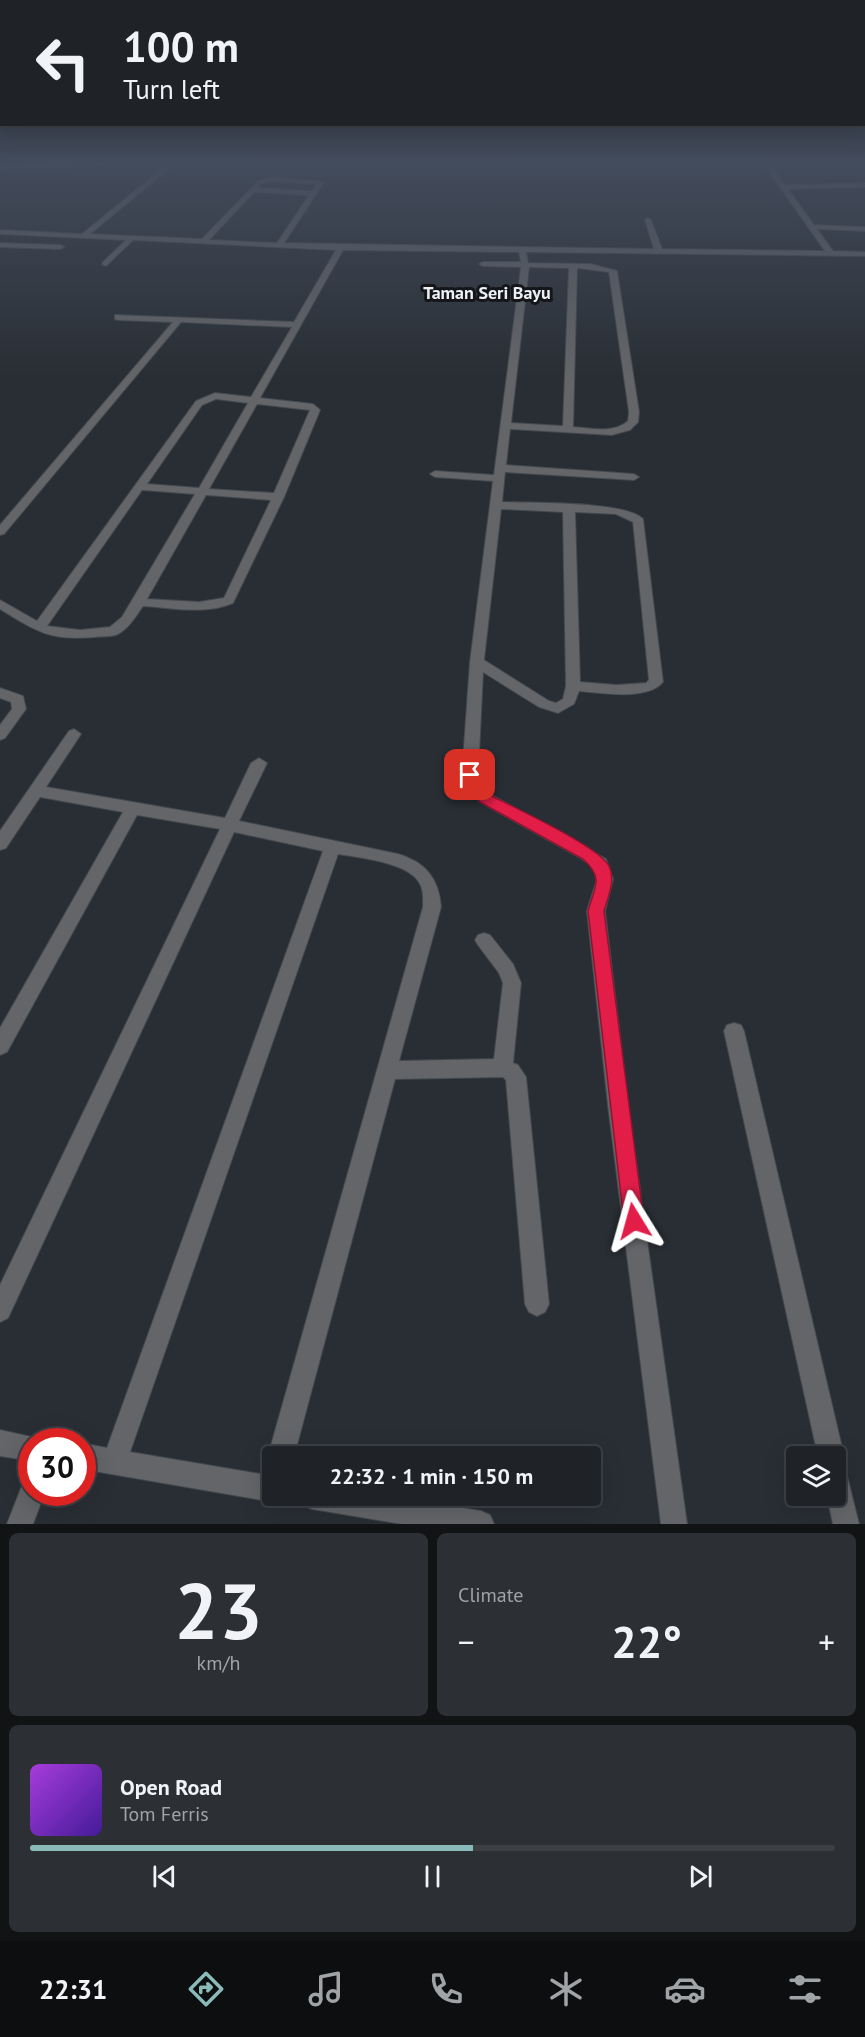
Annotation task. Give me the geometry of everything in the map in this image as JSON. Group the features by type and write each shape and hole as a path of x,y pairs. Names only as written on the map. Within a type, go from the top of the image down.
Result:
{"street":[{"path":"37,234 341,248 865,254"},
{"path":"82,237 86,234"},
{"path":"202,243 211,234"},
{"path":"279,246 287,234"},
{"path":"653,234 659,252"},
{"path":"817,234 830,253"},
{"path":"106,264 130,240"},
{"path":"0,245 60,247"},
{"path":"0,604 39,628 55,633 80,634 114,631 127,620 341,248"},
{"path":"522,251 525,265 477,662 470,775 473,785 485,798 596,859 603,867 605,879 596,911 618,1105 674,1524"},
{"path":"483,264 600,267 614,271 634,412 633,422 626,428 612,432 504,426"},
{"path":"568,430 573,266"},
{"path":"118,317 297,325"},
{"path":"0,532 179,320"},
{"path":"39,628 199,403 215,396 310,405 315,410 278,497 229,600 223,604 210,606 139,602"},
{"path":"435,474 499,473 634,477"},
{"path":"141,487 278,497"},
{"path":"495,505 617,511 635,517 639,521 656,682 653,686 640,689 573,686"},
{"path":"477,662 551,707 558,708 567,703 573,686 569,508"},
{"path":"0,693 18,699 19,709 0,735"},
{"path":"0,844 74,734"},
{"path":"0,1310 259,763"},
{"path":"36,791 229,825 398,860 422,873 432,890 432,907 284,1446"},
{"path":"0,1046 133,807"},
{"path":"114,1462 333,846"},
{"path":"484,940 507,969 512,983 503,1068"},
{"path":"734,1031 829,1446"},
{"path":"388,1070 503,1068 511,1071 516,1077 537,1304"},
{"path":"0,1443 18,1446"},
{"path":"96,1459 262,1486"},
{"path":"20,1524 27,1506"},
{"path":"364,1506 443,1521 481,1524"},
{"path":"842,1506 846,1524"}],"district":[{"name":"Taman Seri Bayu","path":"487,292"}],"route":[{"path":"470,775 477,792 485,798 596,859 603,867 605,879 596,911 634,1221"}]}
